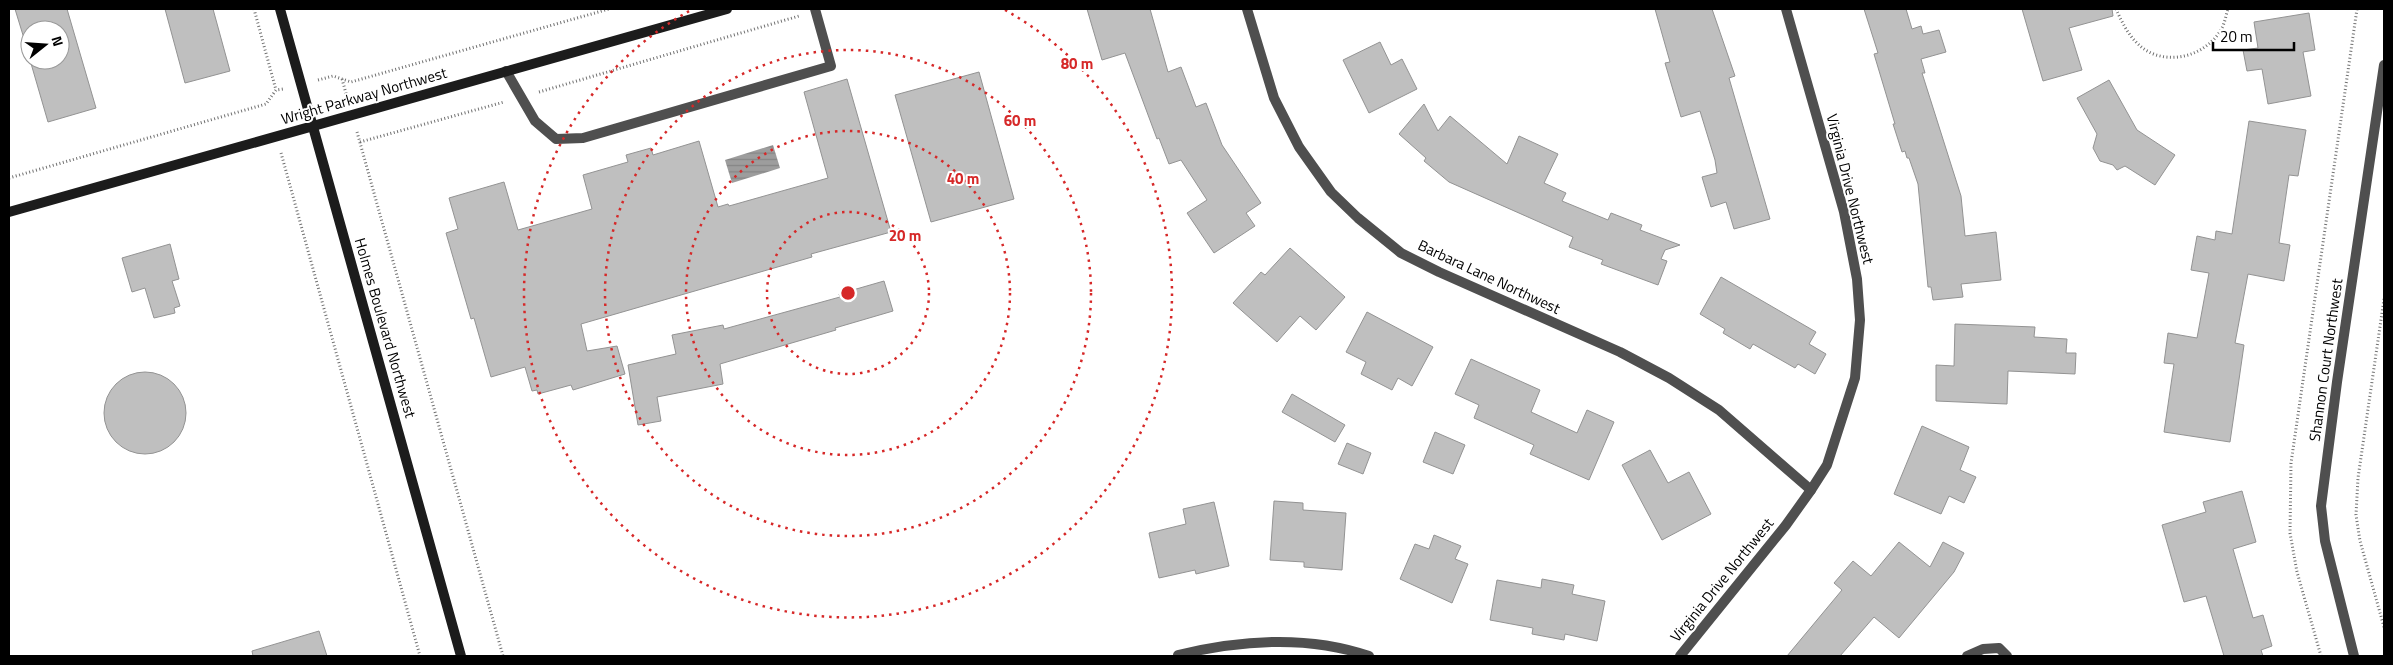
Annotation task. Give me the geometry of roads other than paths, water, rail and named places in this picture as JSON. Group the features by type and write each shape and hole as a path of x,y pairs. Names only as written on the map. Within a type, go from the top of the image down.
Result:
{"street":[{"name":"Holmes Boulevard Northwest","path":"280,9 461,656"},
{"name":"Wright Parkway Northwest","path":"9,212 727,9"},
{"name":"Barbara Lane Northwest","path":"1248,9 1274,98 1299,147 1331,192 1358,218 1400,253 1620,352 1669,378 1719,410 1811,490"},
{"name":"Virginia Drive Northwest","path":"1680,656 1786,525 1827,465 1855,378 1860,320 1857,279 1844,212 1786,9"},
{"path":"506,71 535,121 556,139 583,138 831,66 815,10"},
{"name":"Shannon Court Northwest","path":"2354,656 2325,542 2321,506 2337,382 2384,65"},
{"path":"1178,655 1207,648 1266,642 1311,644 1369,656"},
{"path":"1967,656 1983,649 1999,648 2007,656"}]}
